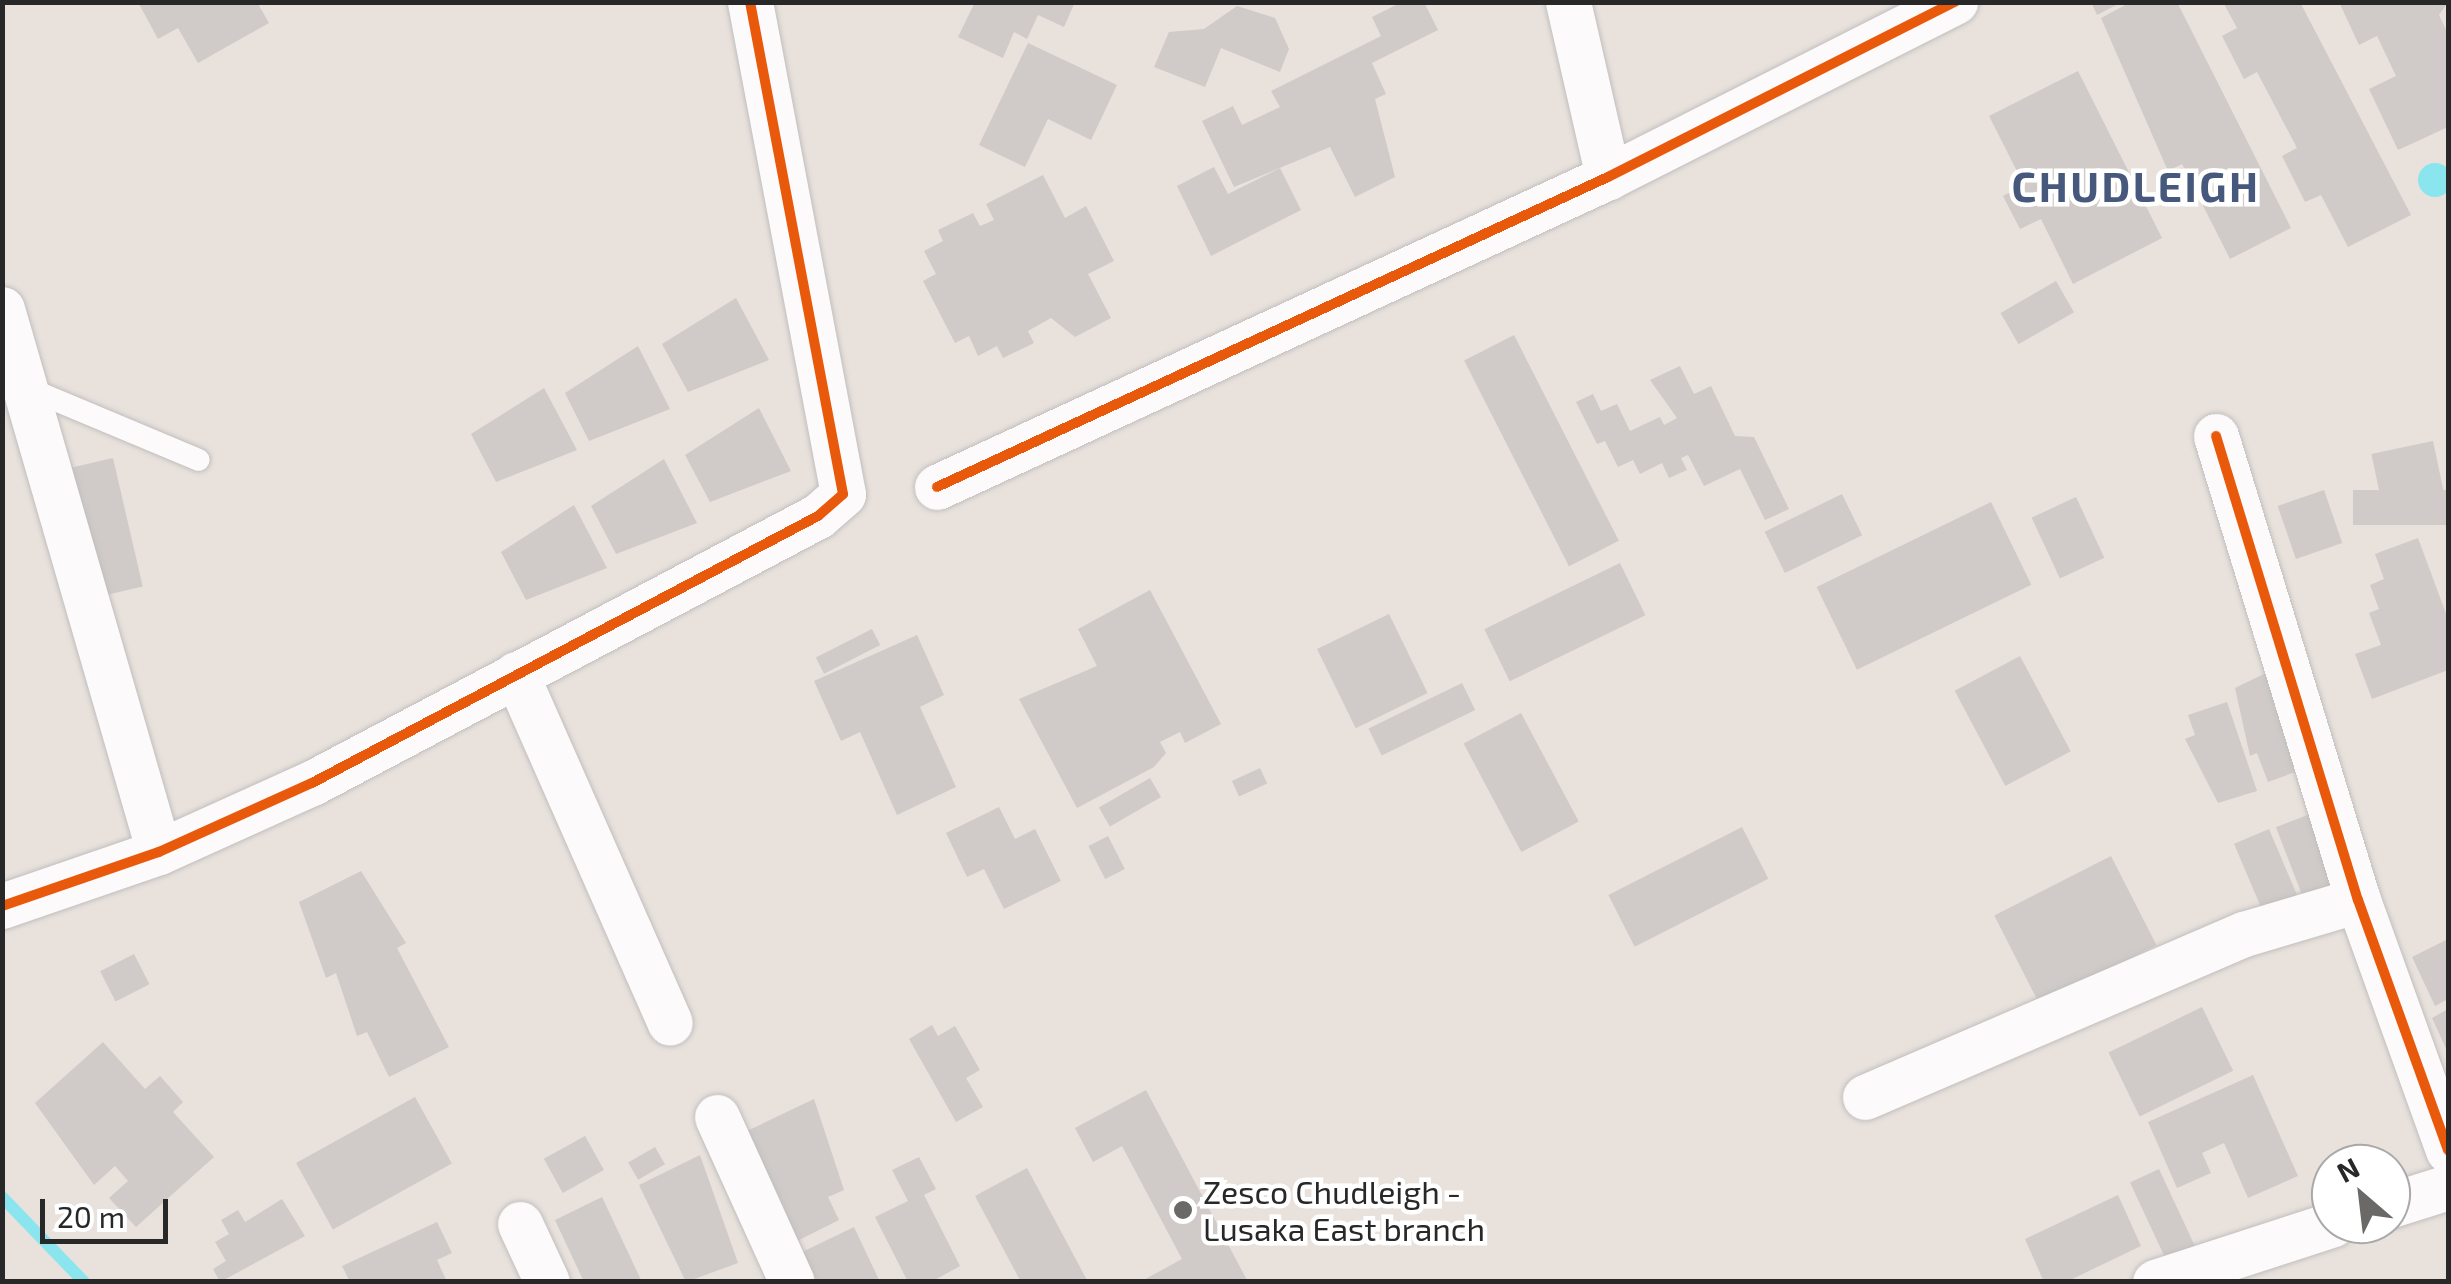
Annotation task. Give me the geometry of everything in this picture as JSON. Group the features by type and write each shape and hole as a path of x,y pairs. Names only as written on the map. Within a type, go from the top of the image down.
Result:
{"street":[{"path":"2,906 159,852 516,674 818,516 843,494 750,2"},
{"path":"1568,2 1608,177"},
{"path":"937,487 1608,177 1955,2"},
{"path":"2,308 159,852"},
{"path":"2216,436 2358,900 2448,1150"},
{"path":"516,674 670,1023"},
{"path":"1865,1097 2244,934 2358,900"},
{"path":"717,1117 792,1282"},
{"path":"2411,1199 2448,1187"},
{"path":"520,1224 547,1282"},
{"path":"2155,1282 2311,1231"}],"lane":[{"path":"27,388 199,460"}],"water":[{"path":"2435,163 2447,168 2452,180 2447,192 2435,197 2423,192 2418,180 2423,168"}],"building":[{"path":"138,2 257,2 269,23 198,63 178,28 158,39"},
{"path":"975,2 1075,2 1064,27 1038,15 1027,39 1014,32 1003,58 958,37"},
{"path":"1402,2 1424,2 1438,30 1372,63 1386,94 1375,99 1395,177 1355,197 1330,147 1234,187 1202,121 1233,106 1242,125 1280,107 1271,91 1381,36 1372,17"},
{"path":"2091,2 2122,2 2097,15"},
{"path":"2131,2 2177,2 2291,228 2230,259 2182,164 2168,171 2101,18"},
{"path":"2223,2 2300,2 2411,215 2348,247 2321,195 2305,202 2282,156 2297,148 2257,72 2244,79 2222,36 2237,28"},
{"path":"2339,2 2448,2 2439,15 2448,34 2448,127 2398,150 2369,89 2396,76 2377,36 2359,45"},
{"path":"1237,6 1275,18 1289,49 1280,72 1221,48 1205,87 1154,67 1169,32 1204,29"},
{"path":"1028,43 1117,85 1091,140 1048,119 1025,167 979,145"},
{"path":"2078,71 2162,238 2073,284 2041,219 2020,229 2003,196 2024,185 1989,116"},
{"path":"1214,167 1228,194 1280,168 1301,210 1211,256 1177,186"},
{"path":"1043,175 1065,218 1086,206 1114,261 1088,274 1111,318 1075,337 1051,318 1028,331 1034,343 1003,358 997,346 978,356 969,336 955,343 923,281 936,274 924,251 943,241 938,230 973,213 980,226 994,220 986,204"},
{"path":"2056,281 2074,312 2019,344 2001,313"},
{"path":"736,298 769,360 688,392 662,344"},
{"path":"1514,335 1619,541 1569,566 1464,360"},
{"path":"638,346 670,409 589,441 565,393"},
{"path":"1680,366 1694,394 1711,386 1735,436 1754,437 1789,509 1765,520 1740,469 1704,486 1688,455 1681,458 1687,470 1669,478 1662,463 1640,474 1633,460 1618,467 1605,441 1597,444 1576,402 1593,394 1601,411 1617,404 1630,431 1660,417 1664,425 1677,418 1650,380"},
{"path":"544,388 577,450 496,482 471,434"},
{"path":"759,408 791,471 710,502 685,455"},
{"path":"2433,441 2444,491 2382,504 2371,454"},
{"path":"113,458 143,587 101,596 71,468"},
{"path":"664,459 697,523 616,554 591,506"},
{"path":"2324,490 2342,543 2296,559 2278,506"},
{"path":"2353,490 2448,490 2448,525 2353,525"},
{"path":"1842,494 1862,535 1785,573 1765,532"},
{"path":"2076,497 2104,558 2060,578 2032,518"},
{"path":"1991,502 2031,585 1857,670 1817,587"},
{"path":"574,505 607,568 526,600 501,552"},
{"path":"2418,538 2448,619 2448,670 2372,699 2355,654 2381,645 2369,613 2379,609 2370,585 2384,579 2375,554"},
{"path":"1620,563 1645,615 1510,681 1484,629"},
{"path":"1150,590 1221,724 1185,743 1180,732 1160,742 1166,753 1154,767 1077,808 1019,699 1097,666 1078,629"},
{"path":"1389,614 1428,693 1356,728 1317,649"},
{"path":"872,629 880,645 824,674 816,658"},
{"path":"917,635 944,695 920,707 956,787 897,815 860,732 841,741 814,681"},
{"path":"2020,656 2071,751 2005,786 1955,691"},
{"path":"2270,671 2306,768 2268,782 2257,753 2250,756 2235,688"},
{"path":"1462,683 1475,710 1382,756 1369,729"},
{"path":"2227,702 2257,791 2218,803 2185,739 2195,735 2188,715"},
{"path":"1521,713 1579,822 1521,852 1464,744"},
{"path":"1260,768 1267,783 1239,797 1232,781"},
{"path":"1150,778 1161,797 1110,827 1099,808"},
{"path":"999,807 1015,839 1035,829 1061,881 1004,909 984,869 967,877 946,833"},
{"path":"2318,811 2346,883 2304,899 2276,827"},
{"path":"1742,827 1768,879 1635,947 1608,895"},
{"path":"2269,829 2299,901 2264,916 2234,844"},
{"path":"1108,836 1125,869 1105,879 1088,846"},
{"path":"2111,856 2156,945 2040,1005 1994,915"},
{"path":"361,871 406,943 397,948 449,1047 389,1077 367,1032 357,1036 336,973 326,978 299,902"},
{"path":"2448,939 2448,999 2435,1006 2412,957"},
{"path":"134,954 149,984 116,1002 100,971"},
{"path":"2202,1007 2233,1071 2140,1116 2109,1053"},
{"path":"2448,1009 2448,1053 2432,1018"},
{"path":"932,1025 938,1036 955,1026 980,1070 966,1078 983,1107 956,1122 909,1039"},
{"path":"103,1042 145,1089 160,1076 183,1102 173,1112 214,1157 136,1227 109,1198 128,1181 115,1166 94,1185 35,1103"},
{"path":"2253,1075 2298,1176 2248,1198 2224,1143 2202,1153 2211,1173 2177,1188 2148,1122"},
{"name":"Zesco Chudleigh - Lusaka East branch","path":"1146,1090 1248,1282 1140,1282 1182,1259 1122,1146 1093,1162 1075,1128"},
{"path":"415,1097 452,1163 333,1229 296,1163"},
{"path":"814,1099 844,1190 828,1197 839,1220 797,1241 745,1132"},
{"path":"585,1136 604,1170 563,1193 544,1159"},
{"path":"655,1147 665,1164 638,1180 628,1162"},
{"path":"700,1155 738,1263 686,1282 639,1185"},
{"path":"919,1157 936,1189 924,1195 960,1266 931,1282 908,1282 875,1217 908,1201 892,1170"},
{"path":"1027,1168 1088,1282 1021,1282 975,1196"},
{"path":"2159,1169 2197,1251 2168,1265 2130,1183"},
{"path":"2118,1195 2141,1246 2066,1282 2044,1282 2025,1239"},
{"path":"602,1197 642,1282 584,1282 555,1220"},
{"path":"282,1199 305,1236 220,1282 213,1269 226,1261 215,1242 229,1234 221,1220 238,1210 245,1222"},
{"path":"437,1222 452,1253 437,1260 447,1282 350,1282 342,1266"},
{"path":"854,1227 880,1282 808,1282 796,1255"}],"waterway":[{"path":"2,1197 84,1282"}],"cycle path":[{"path":"2,906 159,852 312,783 818,516 843,494 750,2"},
{"path":"937,487 1608,177 1955,2"},
{"path":"2216,436 2358,900 2448,1150"}],"place":[{"name":"Zesco Chudleigh - Lusaka East branch","path":"1183,1210"}],"district":[{"name":"CHUDLEIGH","path":"2136,185"}]}
